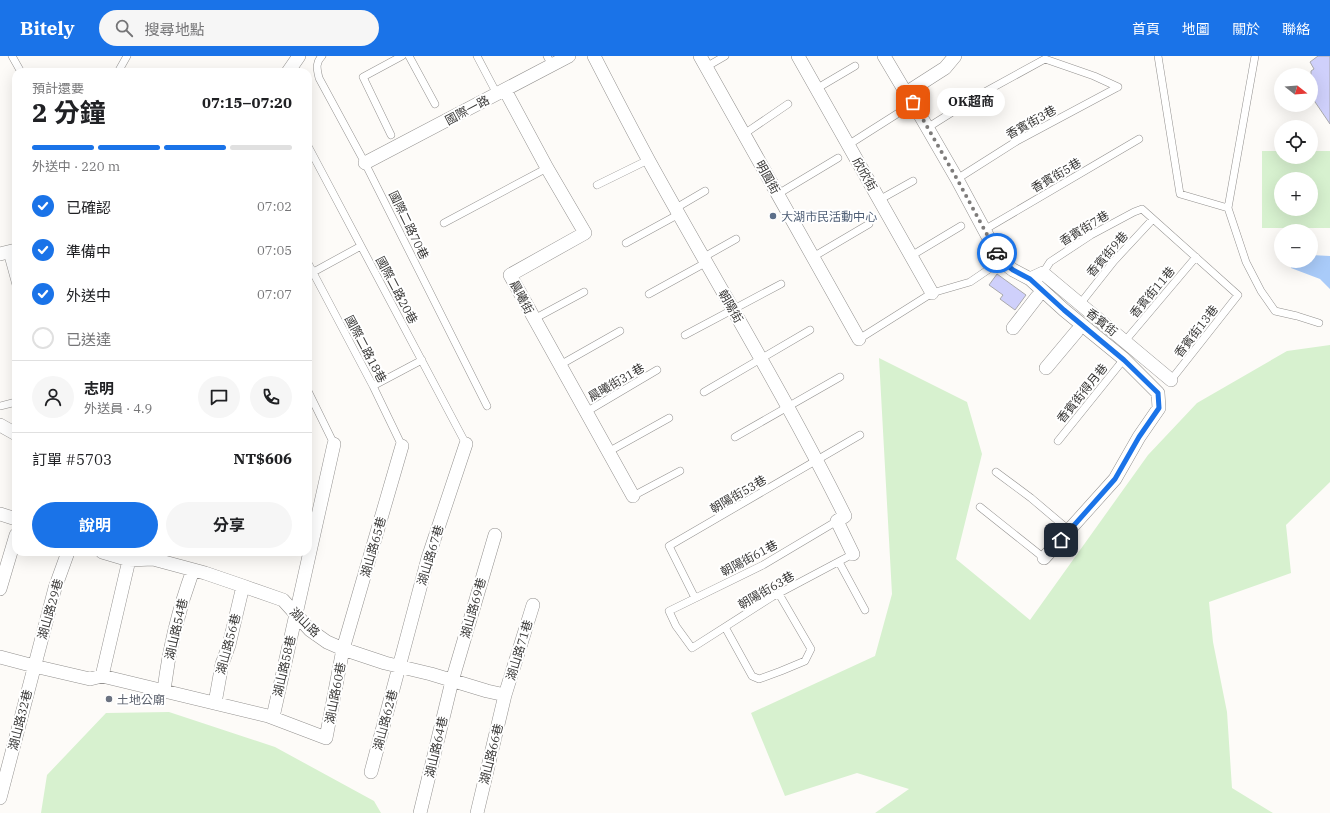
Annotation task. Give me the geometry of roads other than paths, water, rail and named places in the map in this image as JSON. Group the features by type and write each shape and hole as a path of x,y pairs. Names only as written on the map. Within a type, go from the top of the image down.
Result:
{"street":[{"path":"291,68 299,56"},
{"name":"國際一路","path":"366,163 501,92 549,60 569,56"},
{"name":"朝陽街","path":"594,56 648,160 734,309 818,460 845,516 838,521"},
{"name":"明圓街","path":"700,56 859,339"},
{"name":"欣欣街","path":"798,56 932,293"},
{"path":"884,56 906,93 945,68 955,56"},
{"name":"晨曦街","path":"501,92 585,232 510,275 633,496"},
{"name":"香賓街","path":"906,93 913,102 1002,261 1013,270 1030,279 1064,310 1124,360 1158,393 1159,408 1139,437 1115,479 1070,531 1044,558"},
{"path":"1030,279 1043,273"},
{"name":"香賓街","path":"1043,273 1171,380"},
{"path":"1013,328 1037,297"},
{"path":"1046,368 1077,331"},
{"path":"0,426 12,432"},
{"name":"湖山路58巷","path":"312,543 334,444"},
{"name":"湖山路67巷","path":"399,667 428,558 466,444"},
{"name":"湖山路65巷","path":"343,649 402,446"},
{"path":"0,514 12,518"},
{"path":"838,521 853,554"},
{"name":"湖山路69巷","path":"452,680 495,536"},
{"path":"0,589 12,548"},
{"name":"湖山路29巷","path":"34,666 55,588 67,556"},
{"path":"102,676 128,556"},
{"name":"湖山路","path":"128,556 153,559 193,570 283,600 310,630 327,642 343,649 399,667 431,674 505,695"},
{"name":"湖山路58巷","path":"272,717 309,556"},
{"name":"湖山路54巷","path":"164,690 182,599 193,570"},
{"name":"湖山路56巷","path":"215,703 222,664 229,646 243,586"},
{"name":"湖山路71巷","path":"505,695 533,605"},
{"name":"湖山路60巷","path":"272,717 326,738 343,649"},
{"path":"0,657 90,679 102,676 272,717"},
{"name":"湖山路32巷","path":"0,798 34,666"},
{"name":"湖山路62巷","path":"371,772 399,667"},
{"name":"湖山路64巷","path":"420,813 452,680"},
{"name":"湖山路66巷","path":"477,813 505,695"}],"lane":[{"path":"12,56 19,68"},
{"path":"120,68 126,56"},
{"name":"國際二路70巷","path":"322,56 316,65 319,78 366,163 487,406"},
{"path":"391,135 363,77 402,56"},
{"path":"409,56 436,104"},
{"path":"477,56 501,92"},
{"path":"706,68 725,56"},
{"path":"1158,56 1180,194 1228,208"},
{"path":"1255,56 1228,208 1246,262 1261,291 1275,312 1297,316 1319,323"},
{"name":"香賓街3巷","path":"927,128 981,94 1045,59 1094,76 1118,87 1017,141 957,179"},
{"path":"816,89 856,66"},
{"path":"744,134 788,104"},
{"path":"848,144 900,112"},
{"name":"香賓街5巷","path":"984,230 1139,139"},
{"name":"國際二路20巷","path":"312,154 466,444"},
{"path":"778,194 838,158"},
{"path":"597,185 648,160"},
{"path":"444,223 547,168"},
{"path":"880,200 913,181"},
{"path":"626,243 678,211 705,191"},
{"name":"香賓街7巷","path":"1043,273 1050,262 1091,235 1134,212 1142,209 1153,219"},
{"path":"1153,219 1196,258"},
{"name":"香賓街9巷","path":"1080,304 1114,261 1153,219"},
{"path":"813,257 869,224"},
{"path":"911,256 961,226"},
{"path":"649,294 736,239"},
{"path":"312,273 361,246"},
{"path":"8,252 12,268"},
{"name":"香賓街13巷","path":"1171,380 1238,295 1196,258"},
{"name":"香賓街11巷","path":"1125,341 1196,258"},
{"path":"859,339 932,293 970,282 1002,261"},
{"name":"國際二路18巷","path":"312,276 373,386 402,446"},
{"path":"685,335 780,284"},
{"path":"534,319 584,292"},
{"path":"704,392 810,330"},
{"path":"560,365 620,331"},
{"path":"373,386 422,360"},
{"name":"香賓街得月巷","path":"1058,440 1124,360"},
{"name":"晨曦街31巷","path":"586,412 657,370"},
{"path":"735,437 840,378"},
{"path":"312,399 334,444"},
{"path":"0,406 12,403"},
{"path":"608,452 669,418"},
{"name":"朝陽街53巷","path":"695,598 669,546 860,435"},
{"path":"633,496 680,471"},
{"path":"996,472 1031,498 1070,531"},
{"path":"980,507 1044,558"},
{"name":"朝陽街61巷","path":"692,648 676,626 669,611 762,565 838,521"},
{"name":"朝陽街63巷","path":"692,648 779,594 853,554"},
{"path":"839,562 865,610"},
{"path":"725,627 752,676 759,679 806,661 811,649 779,594"}],"water":[{"path":"1318,255 1330,256 1330,289 1320,279 1291,268 1318,268"}],"place":[{"name":"OK超商","path":"913,102"},
{"name":"大湖市民活動中心","path":"773,216"},
{"name":"土地公廟","path":"109,699"}]}
